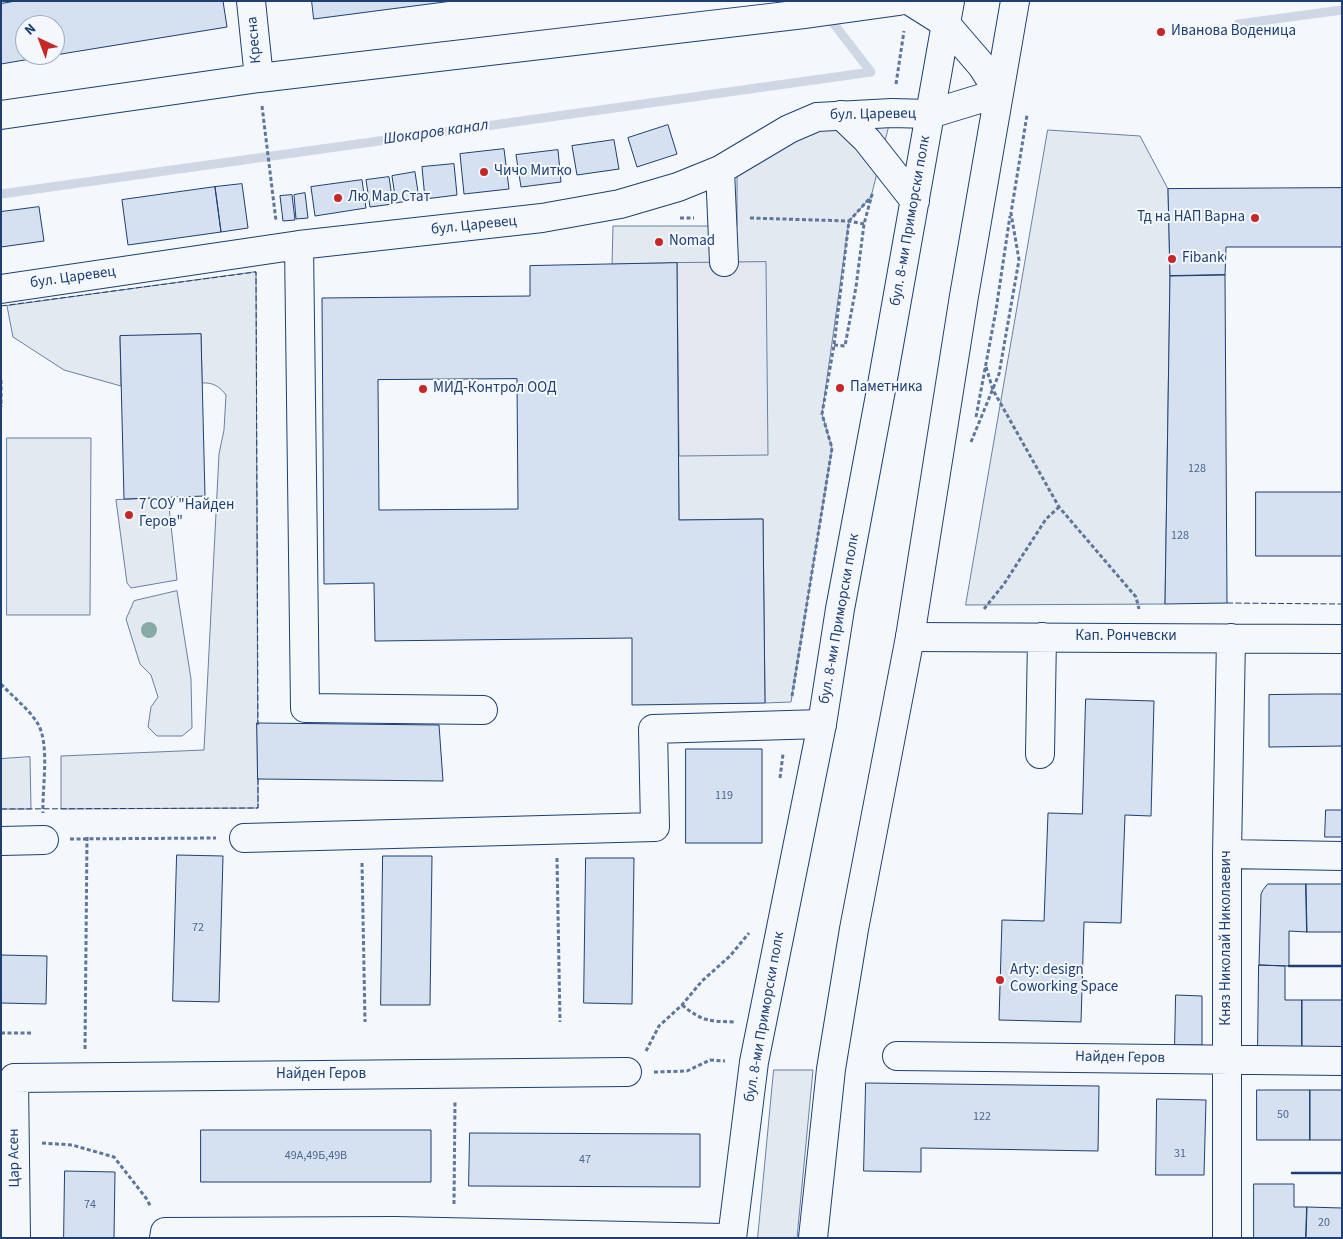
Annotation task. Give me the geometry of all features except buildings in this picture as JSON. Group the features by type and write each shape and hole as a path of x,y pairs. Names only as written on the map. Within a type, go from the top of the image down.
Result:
{"street":[{"name":"Кресна","path":"251,1 260,89"},
{"path":"1,115 260,89 899,1"},
{"path":"910,1 948,12 999,93"},
{"path":"813,1238 831,1069 854,929 910,637 965,287 1015,1"},
{"name":"бул. 8-ми Приморски полк","path":"732,1238 754,1062 822,724 842,599 948,12"},
{"name":"бул. Царевец","path":"1,289 289,246 542,218 620,204 678,187 720,170 789,129 816,117 892,113 930,114 999,93"},
{"path":"841,115 867,140 915,201"},
{"path":"720,170 724,262"},
{"path":"289,246 305,708 483,710"},
{"name":"Кап. Рончевски","path":"910,637 1342,639"},
{"path":"1040,754 1042,637"},
{"name":"Княз Николай Николаевич","path":"1226,1238 1227,854 1231,638"},
{"path":"244,838 655,827 653,729 822,724"},
{"path":"1,841 44,840"},
{"path":"1227,854 1342,856"},
{"name":"Найден Геров","path":"898,1056 1342,1061"},
{"name":"Найден Геров","path":"14,1078 627,1072"},
{"name":"Цар Асен","path":"14,1078 16,1238"},
{"path":"164,1235 725,1238"}],"path":[{"path":"892,113 904,29"},
{"path":"260,89 270,171 289,246"},
{"path":"834,344 845,346 856,287 864,224 882,158"},
{"path":"778,786 832,448 822,414 834,344 850,221 871,197"},
{"path":"971,442 986,367 1011,213"},
{"path":"986,367 993,390 1059,507 1136,597 1147,637"},
{"path":"1,380 1,407"},
{"path":"962,637 1004,584 1046,519 1059,507"},
{"path":"1,684 30,713 39,726 44,751 44,840 87,838 244,838"},
{"path":"556,829 560,1022"},
{"path":"362,835 365,1022"},
{"path":"85,1077 87,838"},
{"path":"627,1072 649,1047 660,1026 682,1005 702,981 730,956 755,926"},
{"path":"682,1005 697,1017 712,1021 741,1022"},
{"path":"1,1033 32,1032"},
{"path":"627,1072 687,1071 710,1060 734,1061"},
{"path":"454,1194 455,1074"},
{"path":"15,1141 72,1145 114,1158 146,1198 164,1235"}],"shaded area":[{"path":"892,113 871,197 849,221 822,414 832,448 791,702 765,703 763,519 679,520 677,263 612,265 613,226 737,226 737,177 757,148 789,129"},
{"path":"1048,130 1140,136 1168,189 1170,276 1165,604 966,605"},
{"path":"766,262 768,455 679,456 677,263"},
{"path":"256,272 258,808 61,809 61,756 204,750 219,454 224,430 226,395 210,383 202,383 201,334 120,337 121,386 64,370 13,337 7,306"},
{"path":"7,438 91,438 90,615 7,615"},
{"path":"168,498 177,580 131,588 127,583 116,500"},
{"path":"177,591 191,679 192,728 182,736 157,736 148,727 151,707 158,697 151,675 140,664 126,619 134,601"},
{"path":"30,757 31,809 1,809 1,759"},
{"path":"774,1070 813,1070 797,1238 758,1238"}],"waterway":[{"name":"Шокаров канал","path":"1238,24 1342,10"},
{"name":"Шокаров канал","path":"1,194 871,72 827,15"}],"fence":[{"path":"1,306 256,272 258,725"},
{"path":"1227,603 1342,604"},
{"path":"1,809 258,808 258,777"}],"wall":[{"path":"1289,966 1342,966"},
{"path":"1292,1173 1342,1173"}],"place":[{"name":"Иванова Воденица","path":"1161,32"},
{"name":"Чичо Митко","path":"484,172"},
{"name":"Лю Мар Стат","path":"338,198"},
{"name":"Тд на НАП Варна","path":"1255,218"},
{"name":"Nomad","path":"659,242"},
{"name":"Fibank","path":"1172,259"},
{"name":"Паметника","path":"840,388"},
{"name":"МИД-Контрол ООД","path":"423,389"},
{"name":"7 СОУ \"Найден Геров\"","path":"129,515"},
{"name":"Arty: design Coworking Space","path":"1000,980"}]}
